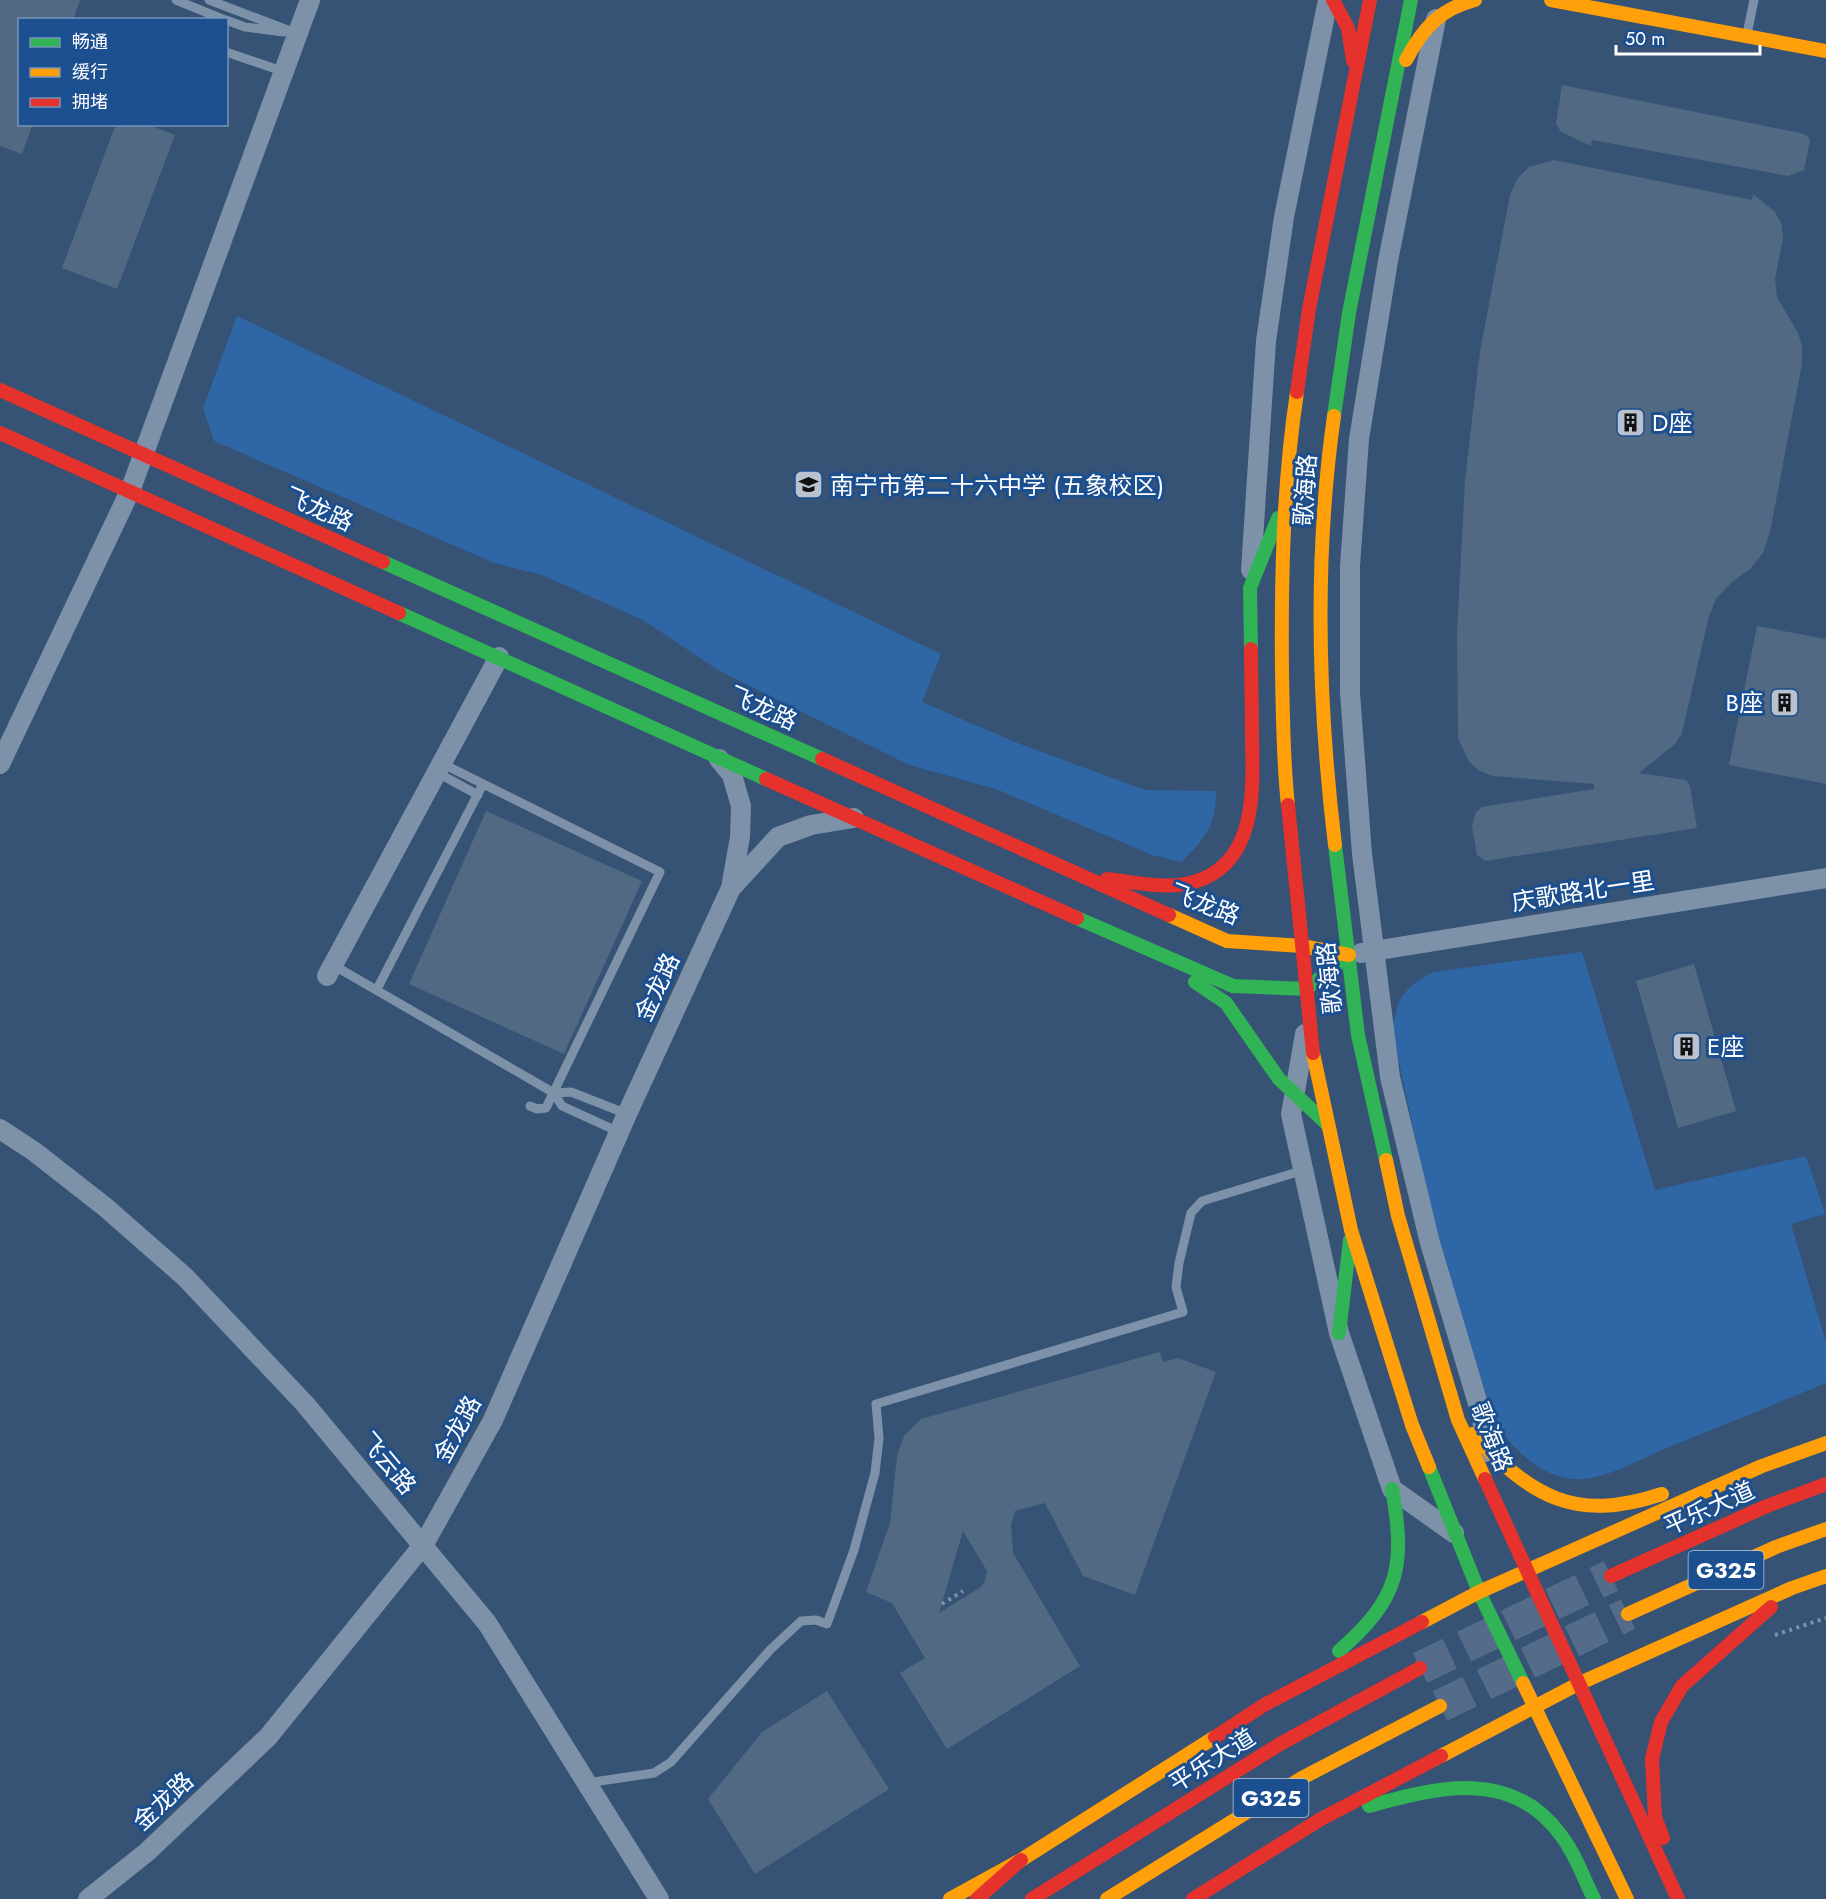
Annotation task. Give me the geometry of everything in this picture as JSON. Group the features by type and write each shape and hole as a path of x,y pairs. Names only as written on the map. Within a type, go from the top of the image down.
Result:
{"main road":[{"path":"1333,0 1348,28 1355,74"},
{"name":"歌海路","path":"1370,0 1310,309 1290,439 1281,592 1284,766 1312,1048 1351,1230 1412,1425 1479,1592 1627,1899"},
{"name":"歌海路","path":"1411,0 1346,335 1330,445 1321,587 1325,760 1358,1035 1398,1216 1458,1420 1678,1899"},
{"path":"1395,82 1418,35 1438,7 1475,0"},
{"path":"1551,0 1826,51"},
{"name":"飞龙路","path":"0,390 1227,941 1302,946 1349,955"},
{"path":"0,433 1233,986 1306,989 1349,955"},
{"path":"1085,877 1176,885 1204,879 1224,867 1244,838 1252,814 1253,791 1250,588 1287,495"},
{"path":"1142,946 1226,1003 1279,1079 1328,1125"},
{"path":"1339,1333 1351,1230"},
{"path":"1458,1420 1485,1448 1526,1483 1553,1500 1588,1506 1623,1505 1762,1466"},
{"path":"950,1899 1021,1860 1284,1694 1479,1592 1762,1466 1826,1443"},
{"name":"平乐大道","path":"1611,1576 1767,1506 1826,1485"},
{"path":"1284,1694 1366,1630 1386,1598 1397,1574 1401,1546 1400,1523 1392,1489"},
{"name":"G325","path":"1628,1614 1776,1547 1826,1529"},
{"path":"1193,1899 1321,1819 1578,1684 1792,1588 1826,1576"},
{"path":"1684,1899 1655,1817 1652,1759 1661,1722 1682,1686 1792,1588"},
{"name":"平乐大道","path":"1032,1899 1280,1744 1420,1668"},
{"name":"G325","path":"1107,1899 1302,1778 1440,1706"},
{"path":"1321,1819 1441,1787 1472,1786 1502,1794 1533,1808 1555,1827 1568,1847 1594,1899"},
{"path":"977,1899 1021,1860"}],"street":[{"path":"0,764 130,491 310,0"},
{"path":"1250,588 1266,341 1284,217 1328,0"},
{"path":"1438,7 1376,334 1359,439 1352,543 1350,693 1362,854 1390,1077 1430,1243 1482,1417 1491,1494"},
{"path":"330,970 499,657"},
{"name":"金龙路","path":"88,1899 147,1852 268,1737 423,1544 493,1420 627,1114 731,888 740,837 741,806 732,775 715,754"},
{"name":"金龙路","path":"731,888 778,837 811,825 856,818"},
{"name":"庆歌路北一里","path":"1349,955 1826,878"},
{"path":"1309,1014 1292,1114 1339,1333 1392,1489 1454,1533"},
{"name":"飞云路","path":"0,1129 35,1152 104,1206 186,1276 305,1404 487,1623 659,1899"}],"lane":[{"path":"176,0 221,18"},
{"path":"209,0 298,34"},
{"path":"1747,37 1754,0"},
{"path":"228,21 245,27 298,34"},
{"path":"228,53 285,72"},
{"path":"439,767 483,784 660,872 546,1108 537,1109 530,1106"},
{"path":"439,767 478,795"},
{"path":"377,989 483,784"},
{"path":"330,970 377,989 554,1093 562,1106 619,1132"},
{"path":"554,1093 572,1092 627,1114"},
{"path":"587,1784 654,1773 672,1762 770,1650 801,1621 816,1620 827,1624 854,1550 875,1473 879,1438 876,1404 1183,1312 1176,1287 1191,1213 1202,1201 1304,1170"}],"path":[{"path":"942,1604 963,1591"}],"shaded area":[{"path":"237,316 941,654 922,702 1020,744 1145,790 1216,791 1214,814 1203,839 1181,862 1152,855 996,789 909,765 718,670 643,620 542,575 494,563 214,441 203,408"},
{"path":"1582,952 1655,1190 1806,1156 1825,1214 1791,1224 1826,1342 1826,1383 1622,1468 1593,1478 1569,1479 1543,1470 1532,1462 1511,1443 1495,1421 1440,1254 1393,1034 1396,1012 1402,996 1414,984 1433,972"}],"building":[{"path":"0,0 80,0 74,18 18,18 18,126 32,126 22,154 0,146"},
{"path":"1562,85 1800,133 1808,136 1810,141 1804,170 1788,176 1592,140 1591,146 1561,132 1556,124"},
{"path":"115,126 151,126 175,135 117,289 62,268"},
{"name":"D座","path":"1554,160 1752,200 1753,194 1774,211 1781,222 1783,238 1775,279 1777,297 1798,333 1802,346 1802,364 1770,532 1763,553 1750,569 1733,581 1716,599 1709,616 1682,733 1675,744 1639,773 1686,780 1690,786 1697,828 1485,861 1477,855 1472,826 1476,812 1482,807 1594,789 1594,784 1493,776 1480,771 1469,762 1458,738 1457,633 1465,480 1480,351 1510,195 1517,179 1529,167"},
{"name":"B座","path":"1757,626 1826,639 1826,784 1729,765"},
{"path":"486,811 642,881 564,1054 409,984"},
{"name":"E座","path":"1694,964 1736,1111 1678,1128 1636,981"},
{"path":"1160,1352 1163,1362 1178,1358 1216,1372 1135,1595 1083,1576 1045,1503 1015,1511 1011,1525 1013,1553 1080,1666 947,1749 900,1673 925,1658 892,1603 866,1592 890,1523 897,1456 904,1436 921,1419","holes":["963,1531 987,1571 981,1587 939,1613"]},
{"path":"827,1691 889,1789 755,1874 708,1799 762,1732"}],"tunnel":[{"path":"1420,1668 1611,1576"},
{"path":"1440,1706 1628,1614"}],"traffic: fast":[{"path":"1334,416 1349,313 1411,0"},
{"path":"1251,649 1250,588 1278,518"},
{"path":"383,562 822,759"},
{"path":"399,613 766,779"},
{"path":"1335,845 1358,1035 1386,1160"},
{"path":"1077,918 1233,986 1306,989 1349,955"},
{"path":"1195,982 1226,1003 1279,1079 1328,1125"},
{"path":"1339,1333 1350,1240"},
{"path":"1429,1467 1479,1592 1523,1683"},
{"path":"1339,1651 1375,1615 1393,1579 1398,1539 1392,1489"},
{"path":"1369,1806 1446,1789 1471,1788 1495,1791 1518,1799 1540,1813 1560,1834 1594,1899"}],"traffic: slow":[{"path":"1406,60 1419,38 1434,21 1452,9 1475,0"},
{"path":"1551,0 1826,51"},
{"path":"1288,805 1283,722 1283,567 1286,497 1297,392"},
{"path":"1334,416 1323,523 1321,630 1325,738 1335,845"},
{"path":"1169,915 1227,941 1302,946 1349,955"},
{"path":"1313,1053 1351,1230 1412,1425 1429,1467"},
{"path":"1386,1160 1398,1216 1458,1420 1485,1479"},
{"path":"1472,1434 1515,1474 1557,1498 1579,1504 1604,1506 1662,1494"},
{"path":"1422,1622 1479,1592 1762,1466 1826,1443"},
{"path":"1628,1614 1776,1547 1826,1529"},
{"path":"1441,1756 1578,1684 1792,1588 1826,1576"},
{"path":"1523,1683 1627,1899"},
{"path":"1107,1899 1302,1778 1440,1706"},
{"path":"950,1899 1021,1860 1215,1737"}],"traffic: jam":[{"path":"1333,0 1348,28 1353,61"},
{"path":"1297,392 1309,309 1370,0"},
{"path":"0,390 383,562"},
{"path":"0,433 399,613"},
{"path":"1107,879 1150,885 1183,884 1194,882 1215,872 1230,859 1241,841 1251,800 1251,649"},
{"path":"822,759 1169,915"},
{"path":"766,779 1077,918"},
{"path":"1288,805 1313,1053"},
{"path":"1485,1479 1678,1899"},
{"path":"1611,1576 1767,1506 1826,1484"},
{"path":"1663,1838 1655,1817 1652,1759 1661,1722 1682,1686 1771,1607"},
{"path":"1215,1737 1264,1705 1422,1622"},
{"path":"1032,1899 1280,1744 1420,1668"},
{"path":"1193,1899 1321,1819 1441,1756"},
{"path":"977,1899 1021,1860"}],"place":[{"name":"D座","path":"1631,422"},
{"name":"南宁市第二十六中学 (五象校区)","path":"809,485"},
{"name":"B座","path":"1784,702"},
{"name":"E座","path":"1686,1046"}]}
